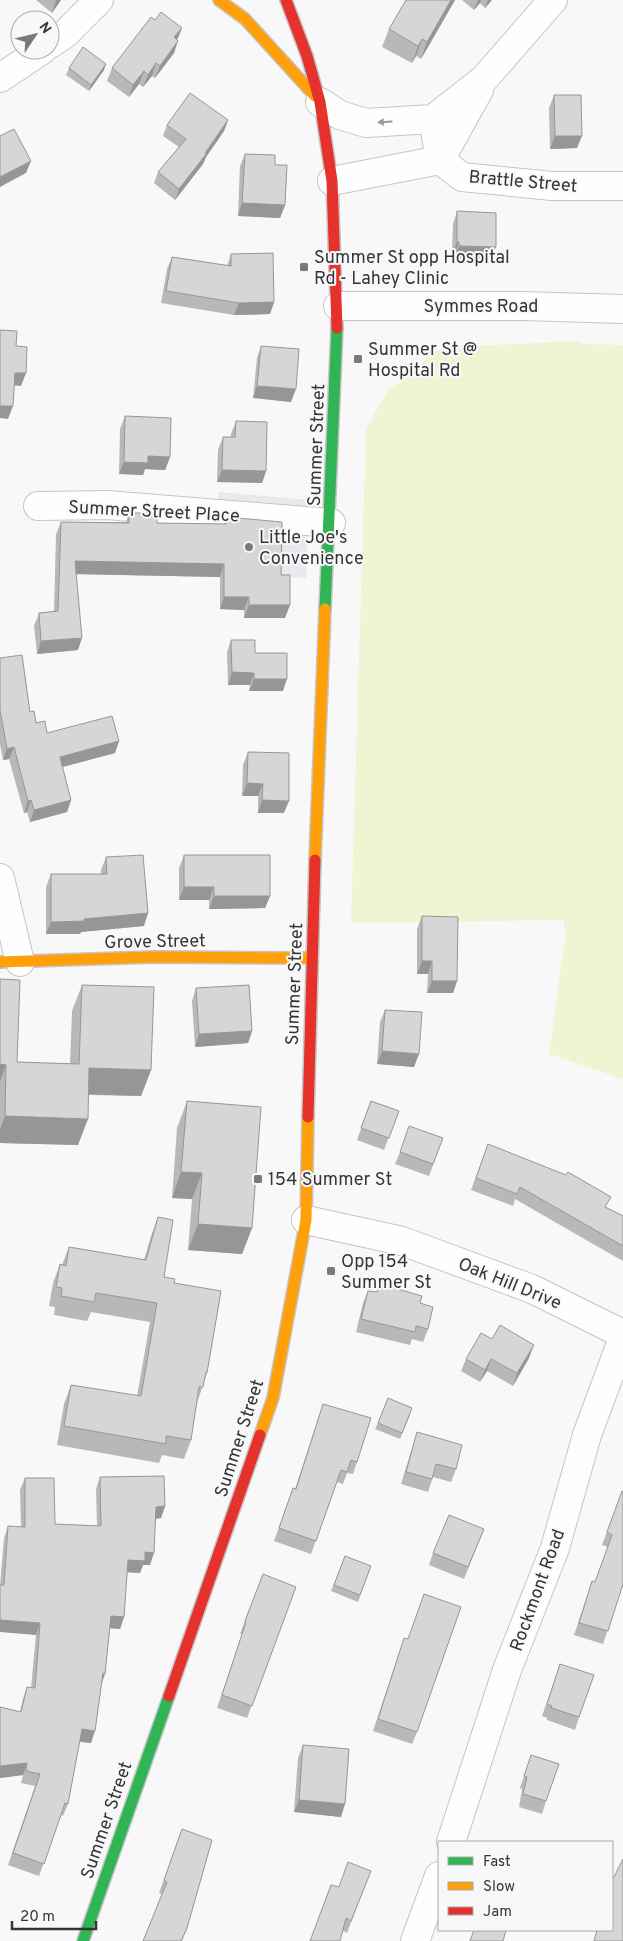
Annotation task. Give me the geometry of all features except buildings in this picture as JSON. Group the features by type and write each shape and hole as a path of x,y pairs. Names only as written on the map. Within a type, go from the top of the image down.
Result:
{"main road":[{"path":"219,0 245,19 320,102"},
{"name":"Summer Street","path":"83,1941 274,1398 306,1220 311,958 331,523 338,306 332,181 320,102 307,56 286,0"},
{"name":"Grove Street","path":"10,962 153,957 311,958"}],"street":[{"path":"60,37 99,0"},
{"path":"440,160 484,80 552,0"},
{"path":"0,78 27,60"},
{"path":"320,102 340,115 366,123 433,119 484,80"},
{"path":"433,119 440,160"},
{"path":"332,181 440,160"},
{"name":"Brattle Street","path":"440,160 462,177 552,186 623,186"},
{"name":"Symmes Road","path":"338,306 523,306 623,309"},
{"name":"Summer Street Place","path":"38,506 107,505 331,523"},
{"path":"0,878 10,962"},
{"name":"Oak Hill Drive","path":"306,1220 402,1242 532,1289 623,1334"},
{"name":"Rockmont Road","path":"451,1841 507,1670 555,1548 587,1435 623,1338"},
{"path":"415,1941 438,1879"}],"shaded area":[{"path":"219,492 309,500 306,578 213,575"}],"green space":[{"path":"577,341 584,344 623,345 623,1079 549,1054 565,939 564,920 351,923 366,429 388,390 417,371 430,352 457,347"}],"traffic: fast":[{"path":"325,609 337,328"},
{"path":"83,1941 169,1696"}],"traffic: slow":[{"path":"219,0 245,19 315,96"},
{"path":"315,860 325,609"},
{"path":"0,962 153,957 311,958"},
{"path":"260,1435 273,1398 306,1220 308,1117"}],"traffic: jam":[{"path":"286,0 307,56 320,102 332,181 337,328"},
{"path":"308,1117 315,860"},
{"path":"169,1696 260,1435"}],"place":[{"name":"Summer St opp Hospital Rd - Lahey Clinic","path":"304,267"},
{"name":"Summer St @ Hospital Rd","path":"358,359"},
{"name":"Little Joe's Convenience","path":"249,547"},
{"name":"154 Summer St","path":"258,1179"},
{"name":"Opp 154 Summer St","path":"331,1271"}]}
